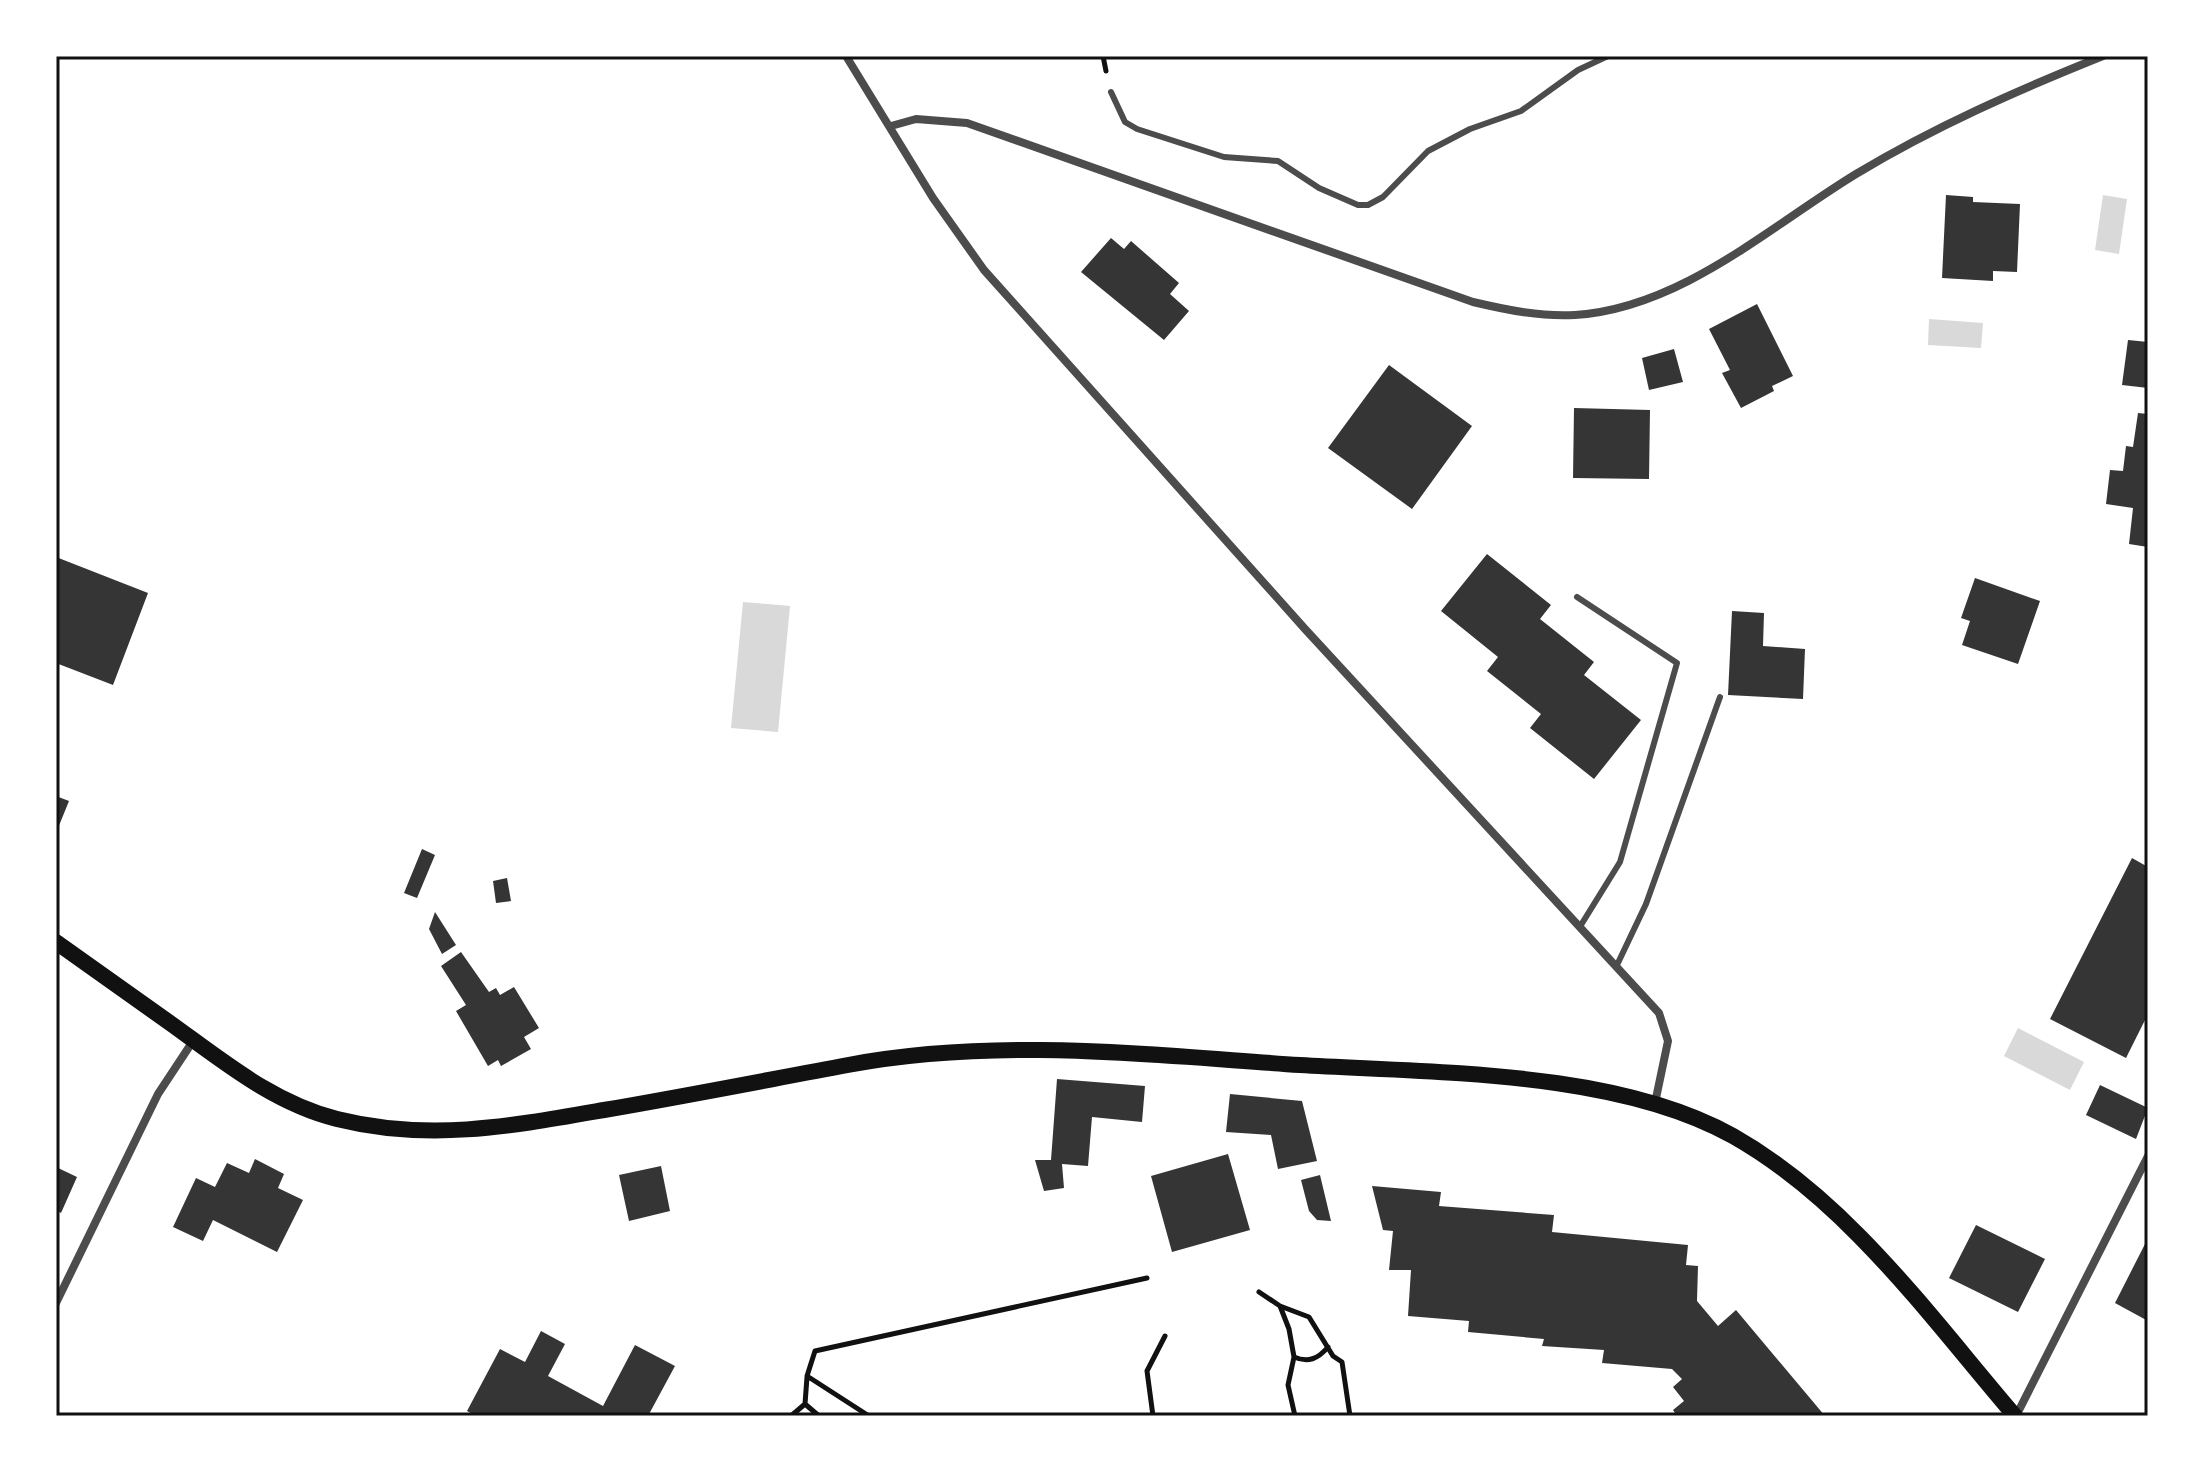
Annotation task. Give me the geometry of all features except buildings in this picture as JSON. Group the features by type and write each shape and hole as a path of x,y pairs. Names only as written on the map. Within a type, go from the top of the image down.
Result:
{"main road":[{"path":"56,942 242,1076 312,1111 406,1132 492,1130 873,1061 987,1048 1486,1078 1605,1090 1655,1103 1728,1134 1805,1186 1876,1256 2016,1416"}],"street":[{"path":"846,56 933,198 984,270 1305,629 1659,1013 1666,1025 1666,1059 1655,1103"},
{"path":"891,126 916,119 967,123 1473,302 1548,315 1578,315 1618,307 1687,282 1856,174 1937,129 2103,56"},
{"path":"56,1303 147,1115 193,1040"},
{"path":"2016,1416 2148,1156"}],"lane":[{"path":"1111,92 1125,122 1137,129 1224,157 1278,161 1319,188 1358,205 1368,205 1383,197 1428,151 1470,129 1521,111 1578,70 1608,56"},
{"path":"1577,597 1677,663 1620,862 1581,925"},
{"path":"1617,965 1646,904 1720,697"}],"path":[{"path":"791,1416 805,1404 807,1376 815,1351 1147,1278"},
{"path":"1259,1292 1280,1306 1309,1317 1346,1373 1350,1416"},
{"path":"1280,1306 1294,1357 1288,1385 1295,1416"},
{"path":"1153,1416 1147,1371 1165,1336"},
{"path":"1294,1357 1303,1361 1314,1359 1328,1347"},
{"path":"807,1376 869,1416"},
{"path":"805,1404 819,1416"}],"shaded area":[{"path":"2103,195 2127,199 2119,254 2095,250"},
{"path":"1929,319 1983,323 1981,348 1928,345"},
{"path":"743,602 790,606 778,732 731,728"},
{"path":"2018,1028 2084,1062 2070,1090 2004,1056"}]}
